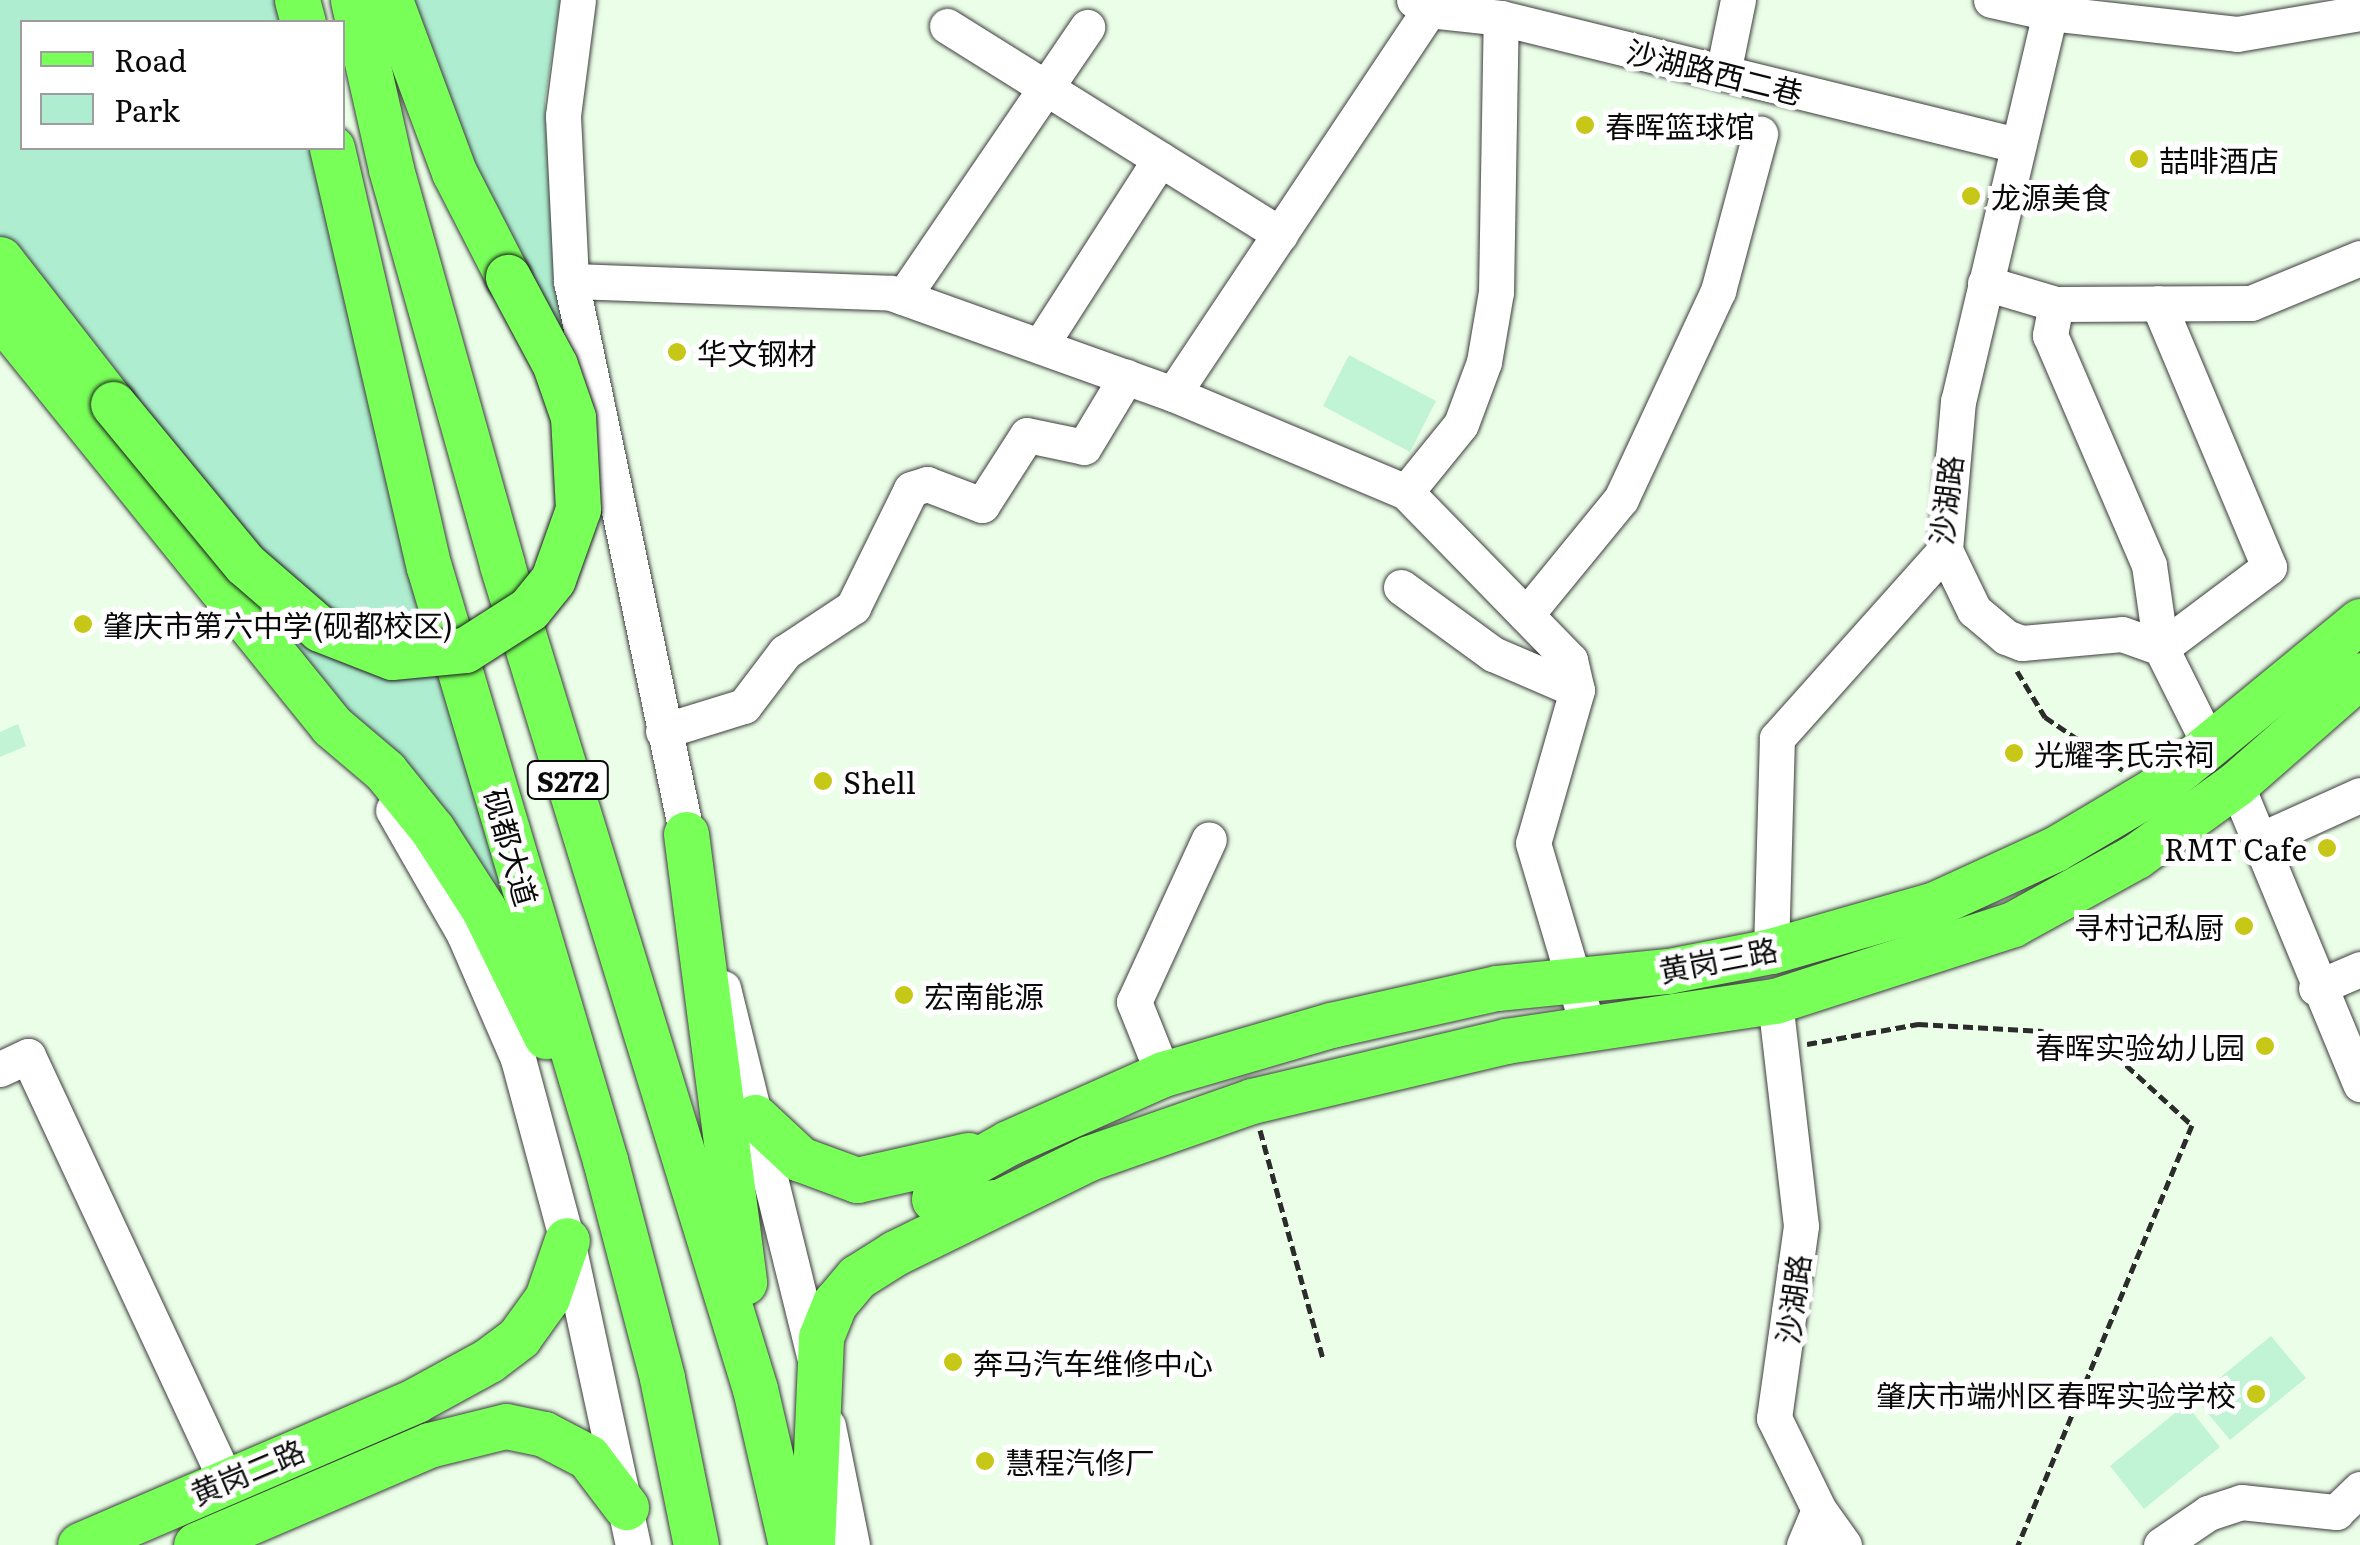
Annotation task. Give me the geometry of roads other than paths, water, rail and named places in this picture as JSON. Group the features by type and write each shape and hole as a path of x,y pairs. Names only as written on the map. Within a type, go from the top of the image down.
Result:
{"main road":[{"name":"S272","path":"353,0 390,169 502,566 755,1389 791,1545"},
{"path":"0,315 280,601 357,648 392,657 465,650 529,609 553,579 578,509 573,416 555,366 454,172 390,0"},
{"name":"砚都大道","path":"332,150 430,566 605,1160 662,1378 696,1545"},
{"path":"0,259 96,410 332,726 385,771 483,908 605,1160"},
{"path":"0,337 96,410"},
{"name":"黄岗三路","path":"1008,1144 1164,1074 1349,1020 1497,988 1771,951 1935,904 2055,849 2153,791 2360,621"},
{"name":"黄岗三路","path":"1010,1198 1089,1158 1252,1101 1506,1041 1774,1001 2014,924 2136,856 2236,784 2360,675"},
{"path":"686,834 755,1389"},
{"path":"755,1117 800,1159 857,1180 909,1173 1008,1144"},
{"path":"1008,1144 938,1182 934,1199 948,1211 1010,1198"},
{"path":"812,1545 821,1337 835,1303 857,1277 1010,1198"},
{"name":"黄岗二路","path":"80,1545 416,1400 519,1337 546,1298 567,1240"},
{"path":"416,1400 435,1418 428,1445"},
{"name":"黄岗二路","path":"196,1545 428,1445 506,1426 544,1434 588,1458 630,1526"}],"street":[{"path":"578,0 563,116 571,281 663,732 818,1372 852,1545"},
{"path":"1723,72 1738,0"},
{"path":"1991,0 2237,34 2360,13"},
{"path":"1173,394 1280,234 1421,5"},
{"name":"沙湖路西二巷","path":"1421,5 1501,18 2017,146"},
{"name":"沙湖路","path":"1771,951 1778,738 1945,550 1944,503 1958,401 2052,7"},
{"path":"1406,492 1460,424 1484,362 1496,292 1501,18"},
{"path":"947,26 1280,234"},
{"path":"902,297 1087,26"},
{"path":"1526,614 1621,499 1718,291 1760,134"},
{"path":"1040,346 1160,159"},
{"path":"1985,283 2056,304 2251,303 2360,258"},
{"path":"571,281 902,297 1173,394 1406,492 1570,660 1577,690 1533,843 1589,1030"},
{"path":"2158,303 2269,568 2161,648"},
{"path":"2056,304 2050,335 2149,566 2161,648 2210,746"},
{"path":"663,732 744,706 785,652 853,607 910,489 927,484 982,506 1026,435 1084,446 1126,377"},
{"path":"1945,550 1974,610 2022,643 2122,634 2161,648"},
{"path":"1401,587 1492,654 1577,690"},
{"path":"332,726 408,831 464,934 518,1060 567,1240 630,1526"},
{"path":"2236,784 2316,988 2360,1084"},
{"path":"2258,841 2360,795"},
{"path":"1164,1074 1134,1002 1210,839"},
{"path":"2316,988 2360,969"},
{"name":"沙湖路","path":"1774,1001 1802,1226 1774,1418 1819,1510"},
{"path":"0,1068 28,1056 226,1480"},
{"path":"2161,1545 2208,1513 2241,1502 2336,1512 2360,1490"},
{"path":"1804,1545 1819,1510"},
{"path":"1819,1510 1844,1545"}],"place":[{"name":"春晖篮球馆","path":"1585,125"},
{"name":"喆啡酒店","path":"2139,159"},
{"name":"龙源美食","path":"1971,196"},
{"name":"华文钢材","path":"677,352"},
{"name":"肇庆市第六中学(砚都校区)","path":"83,624"},
{"name":"光耀李氏宗祠","path":"2014,753"},
{"name":"Shell","path":"823,781"},
{"name":"RMT Cafe","path":"2327,848"},
{"name":"寻村记私厨","path":"2244,926"},
{"name":"宏南能源","path":"904,995"},
{"name":"春晖实验幼儿园","path":"2265,1046"},
{"name":"奔马汽车维修中心","path":"953,1362"},
{"name":"肇庆市端州区春晖实验学校","path":"2256,1394"},
{"name":"慧程汽修厂","path":"985,1461"}]}
